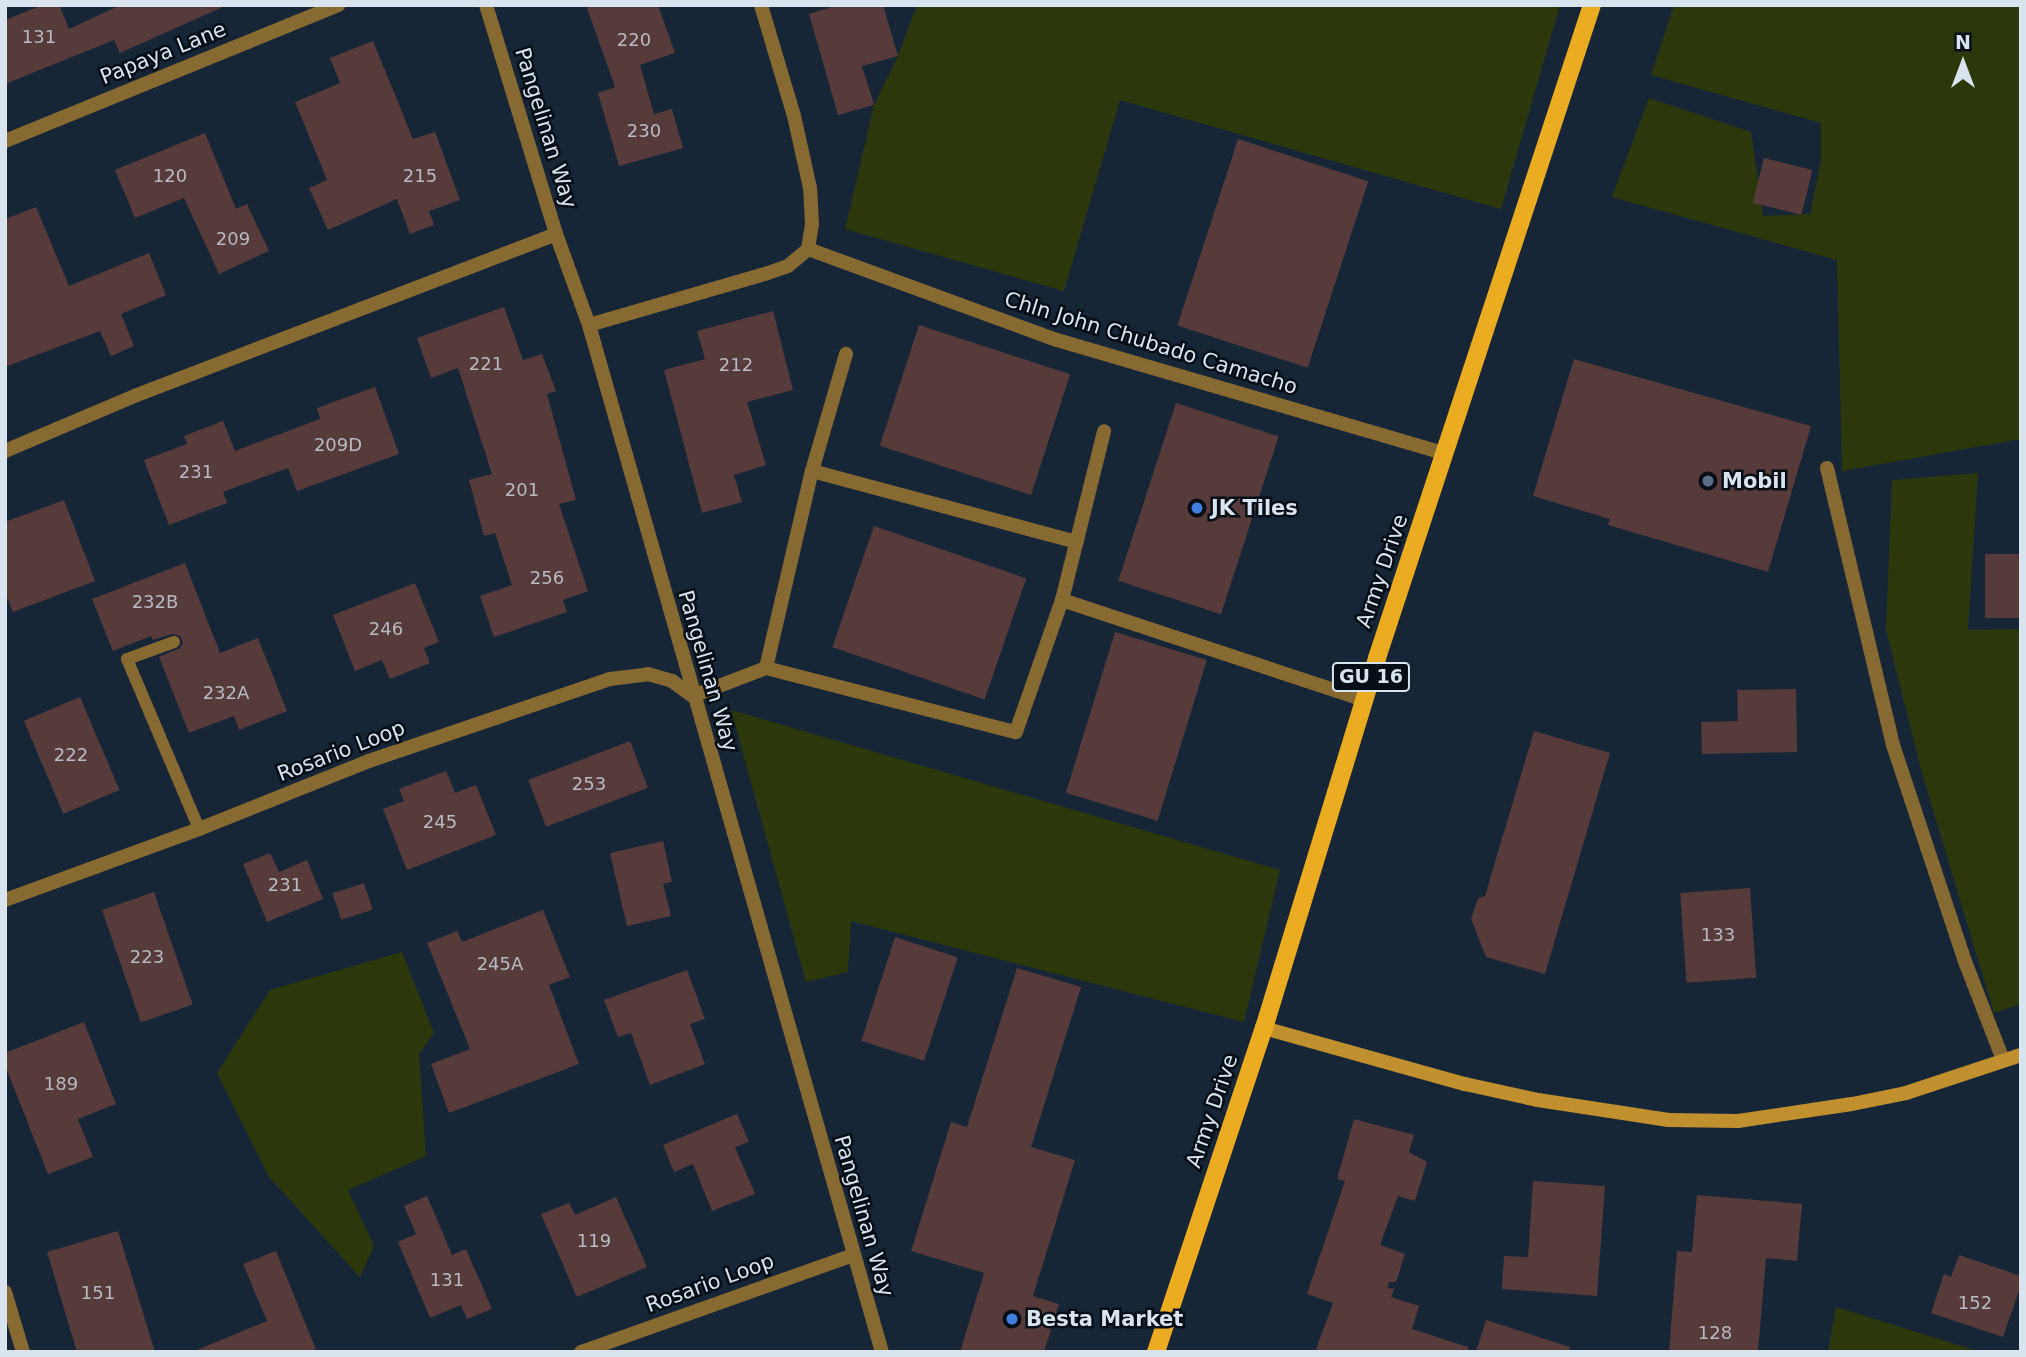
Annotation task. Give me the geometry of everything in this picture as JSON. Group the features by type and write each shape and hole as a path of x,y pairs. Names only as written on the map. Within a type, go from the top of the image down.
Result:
{"main road":[{"name":"Army Drive","path":"1156,1352 1264,1028 1364,700 1592,5"},
{"path":"1264,1028 1475,1086 1668,1120 1738,1121 1852,1104 1906,1093 2021,1055"}],"street":[{"name":"Papaya Lane","path":"5,141 338,5"},
{"name":"Pangelinan Way","path":"486,5 556,234 589,325 881,1352"},
{"path":"589,325 765,274 788,266 808,249 811,224 810,188 794,116 761,5"},
{"path":"5,451 137,395 556,234"},
{"name":"Chln John Chubado Camacho","path":"808,249 1057,340 1446,454"},
{"path":"766,668 812,471 846,354"},
{"path":"693,696 766,668 1016,732 1062,600 1104,431"},
{"path":"1827,468 1893,745 1966,964 2003,1060"},
{"path":"812,471 1077,542"},
{"path":"1062,600 1364,700"},
{"name":"Rosario Loop","path":"5,900 200,829 369,761 610,679 648,674 672,681 693,696"},
{"name":"Rosario Loop","path":"581,1352 853,1255"},
{"path":"5,1292 23,1352"}],"lane":[{"path":"174,642 127,659 200,829"}],"green space":[{"path":"917,5 1560,5 1501,209 1120,100 1064,291 845,229 874,105 898,56"},
{"path":"1674,5 2021,5 2021,439 1842,471 1837,260 1612,197 1649,98 1751,132 1763,216 1810,214 1821,161 1821,123 1651,75"},
{"path":"1978,473 1968,630 2021,629 2021,1004 1994,1013 1922,773 1886,630 1892,480"},
{"path":"731,710 1280,870 1244,1022 851,921 848,972 806,982"},
{"path":"402,952 434,1033 419,1054 426,1156 348,1190 374,1246 360,1277 269,1177 217,1073 270,990"},
{"path":"1836,1307 1981,1352 1828,1352"}],"building":[{"path":"43,5 59,5 69,29 121,5 227,5 120,53 114,40 5,84 5,20"},
{"path":"586,5 658,5 675,53 640,65 654,114 672,109 683,148 619,166 598,93 615,87"},
{"path":"838,5 883,5 898,56 862,66 874,105 838,115 809,14"},
{"path":"373,41 413,139 435,132 460,200 429,211 434,225 410,234 397,199 328,230 309,188 327,180 295,102 340,83 330,58"},
{"path":"205,133 236,209 247,204 269,251 219,274 184,198 135,218 115,170"},
{"path":"1238,139 1368,181 1308,368 1177,325"},
{"path":"1764,158 1813,170 1801,215 1753,203"},
{"path":"36,207 69,286 149,253 166,295 121,314 134,346 111,356 100,331 5,367 5,219"},
{"path":"504,307 523,360 542,354 556,391 547,394 576,500 559,504 588,591 563,600 567,612 494,637 480,596 512,585 495,533 484,536 469,480 492,474 458,368 431,378 417,338"},
{"path":"773,311 793,390 747,402 766,465 734,475 742,502 702,513 664,370 705,359 697,331"},
{"path":"919,325 1070,374 1031,495 880,446"},
{"name":"Mobil","path":"1574,359 1811,426 1768,572 1608,525 1610,519 1533,496"},
{"path":"375,387 399,454 297,491 288,468 223,492 227,503 169,525 144,460 187,444 184,436 223,421 235,451 320,419 317,408"},
{"name":"JK Tiles","path":"1176,403 1279,436 1221,614 1118,581"},
{"path":"64,500 95,581 13,612 5,593 5,522"},
{"path":"874,526 1026,578 985,699 832,647"},
{"path":"1985,554 2021,554 2021,618 1985,618"},
{"path":"185,563 220,653 258,638 287,711 239,730 234,716 189,733 159,657 180,648 183,643 180,636 172,634 153,640 151,636 113,651 92,599"},
{"path":"415,583 439,642 424,648 430,663 390,679 382,660 355,671 333,615"},
{"path":"1115,632 1207,660 1158,821 1066,793"},
{"path":"1796,689 1797,752 1702,754 1701,722 1738,721 1737,690"},
{"path":"80,697 119,790 63,814 24,721"},
{"path":"1534,731 1610,753 1545,974 1486,957 1471,919 1478,898 1485,896"},
{"path":"630,741 648,788 546,827 528,780"},
{"path":"446,771 455,793 476,785 496,835 407,870 383,809 404,801 399,789"},
{"path":"663,841 672,882 663,884 671,916 627,926 610,853"},
{"path":"270,853 279,872 307,860 323,899 267,922 243,864"},
{"path":"364,883 373,910 341,920 333,893"},
{"path":"1750,888 1756,978 1686,983 1680,893"},
{"path":"154,892 193,1005 141,1022 102,910"},
{"path":"543,910 570,977 549,985 579,1064 449,1113 431,1064 470,1049 427,943 457,931 462,942"},
{"path":"895,937 958,957 924,1061 861,1041"},
{"path":"1017,968 1081,987 1031,1147 1075,1160 1033,1296 1059,1304 1044,1352 960,1352 984,1273 911,1251 951,1122 967,1127"},
{"path":"687,970 705,1019 690,1024 705,1064 650,1085 631,1033 618,1037 604,1000"},
{"path":"84,1022 116,1104 78,1119 93,1157 48,1174 5,1065 5,1053"},
{"path":"737,1114 749,1142 735,1147 755,1194 712,1211 693,1164 674,1172 663,1145"},
{"path":"1354,1119 1414,1135 1409,1152 1427,1162 1415,1201 1398,1196 1380,1245 1405,1254 1396,1282 1389,1282 1388,1288 1394,1289 1391,1297 1419,1306 1412,1329 1468,1347 1468,1352 1315,1352 1333,1303 1307,1294 1345,1181 1337,1179"},
{"path":"1533,1181 1605,1186 1597,1296 1502,1289 1504,1256 1528,1257"},
{"path":"1697,1195 1802,1204 1797,1261 1766,1258 1758,1352 1669,1352 1677,1251 1692,1252"},
{"path":"427,1196 452,1255 466,1249 492,1309 467,1319 461,1305 430,1318 398,1242 416,1234 404,1206"},
{"path":"616,1197 647,1267 577,1297 541,1214 569,1203 575,1215"},
{"path":"118,1231 155,1352 77,1352 47,1252"},
{"path":"276,1251 317,1352 192,1352 267,1321 243,1264"},
{"path":"1959,1255 2021,1276 2021,1285 2003,1337 1931,1313 1944,1274 1951,1277"},
{"path":"1486,1320 1570,1347 1569,1352 1476,1352"}],"place":[{"name":"Mobil","path":"1708,481"},
{"name":"JK Tiles","path":"1197,508"},
{"name":"Besta Market","path":"1012,1319"}]}
